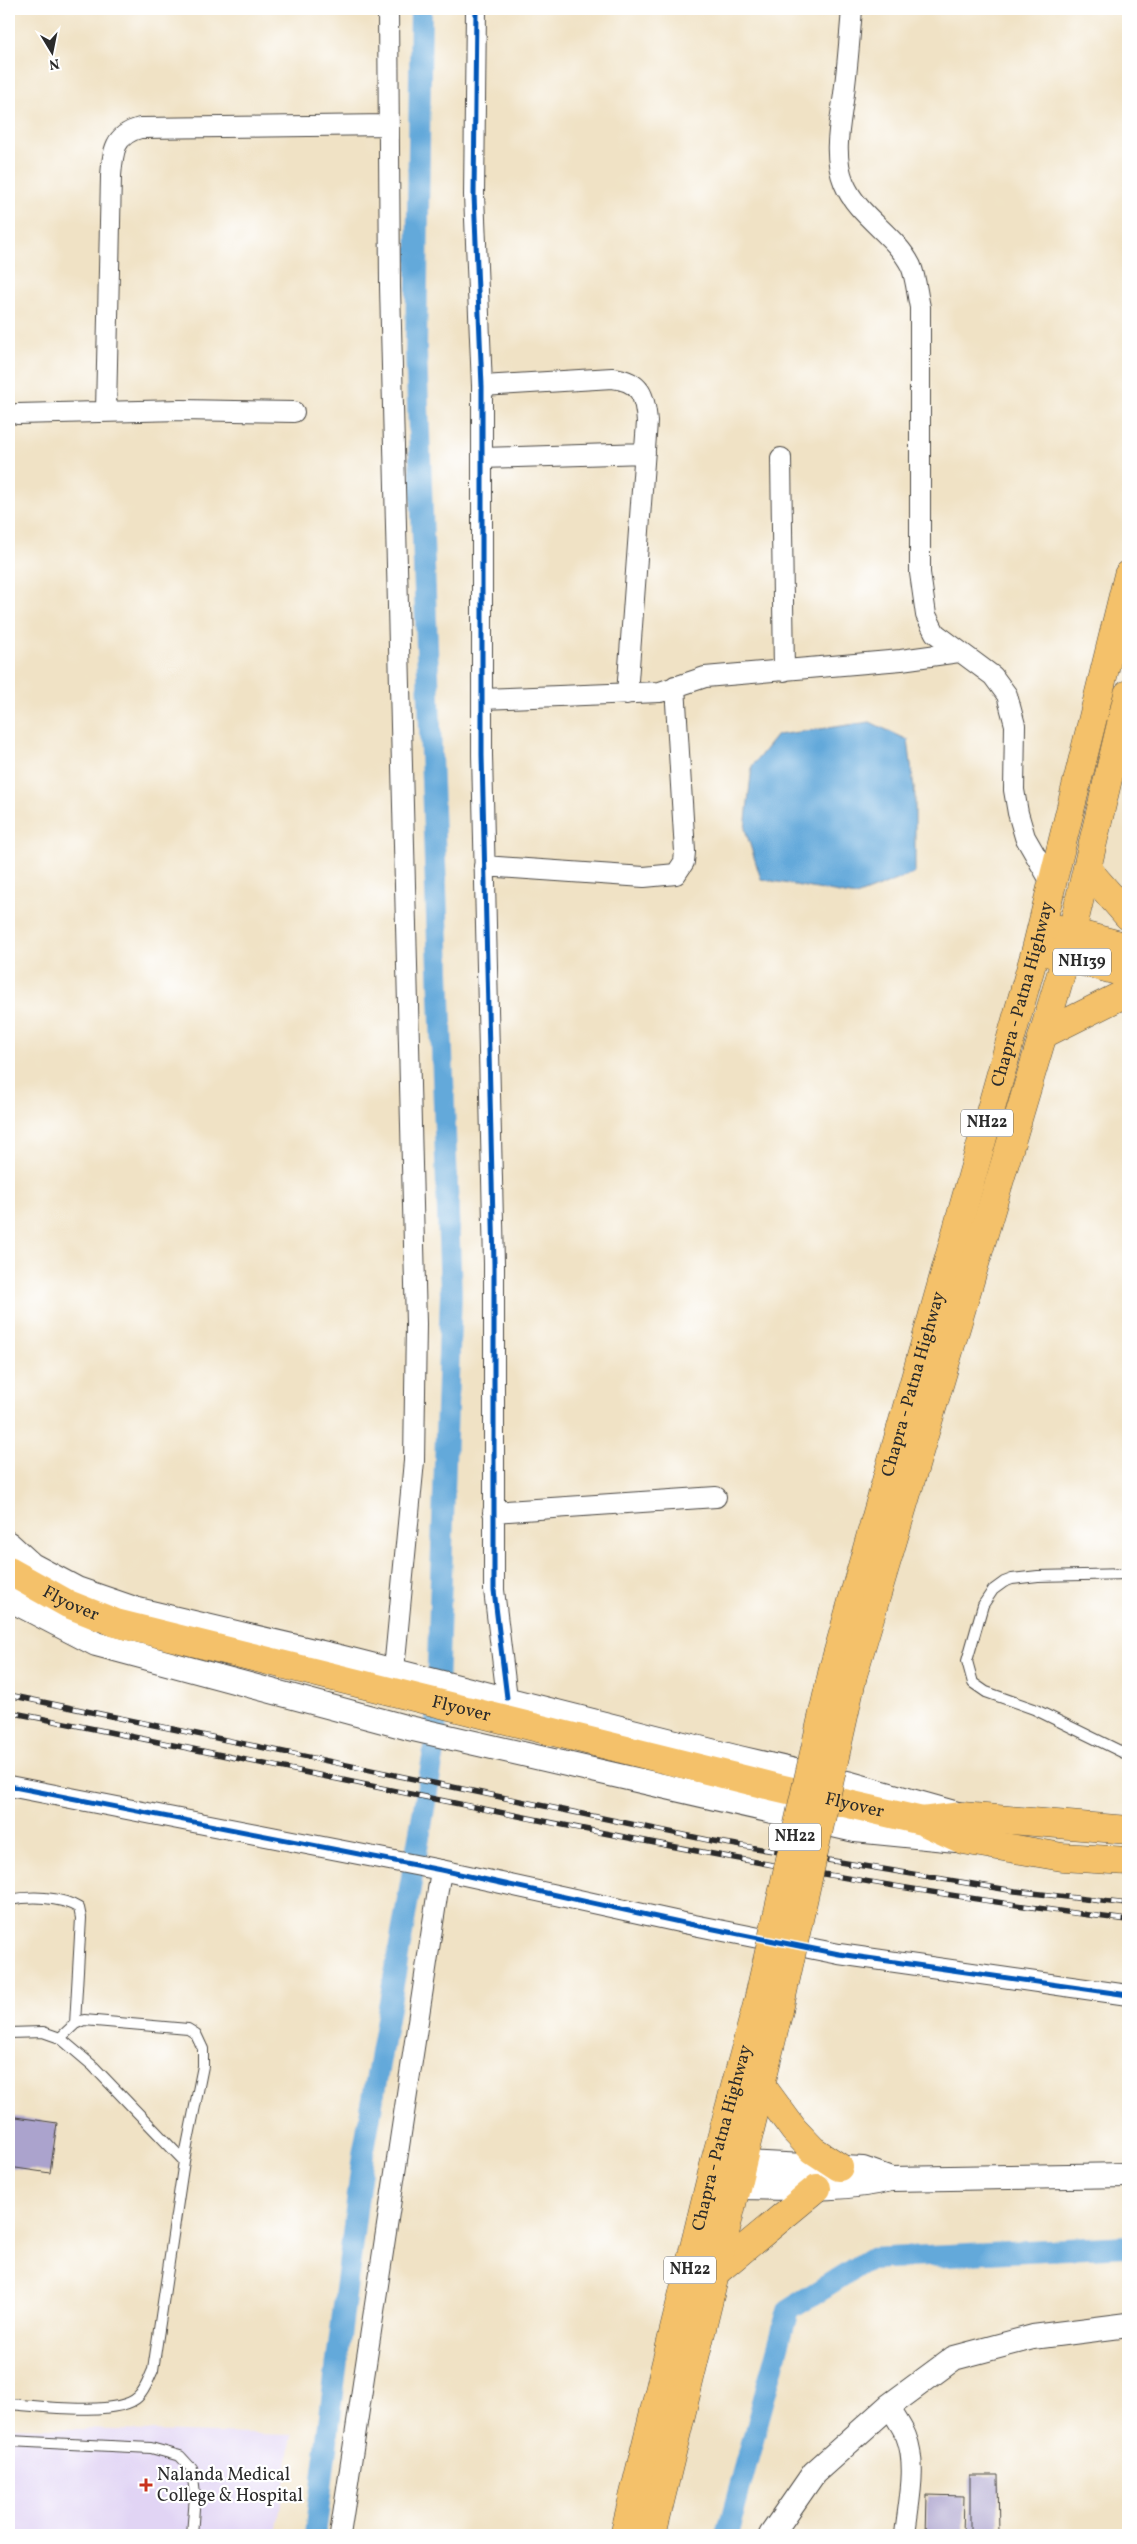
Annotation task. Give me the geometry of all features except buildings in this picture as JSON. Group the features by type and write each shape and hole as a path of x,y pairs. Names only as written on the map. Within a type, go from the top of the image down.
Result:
{"main road":[{"name":"Chapra - Patna Highway","path":"843,1672 1039,937 1128,575"},
{"name":"Chapra - Patna Highway","path":"843,1672 1044,1034 1069,945 1128,694"},
{"path":"1087,869 1128,916"},
{"name":"NH139","path":"1039,937 1069,945 1128,974"},
{"name":"NH139","path":"1069,945 1128,947"},
{"path":"1044,1034 1128,992"},
{"name":"Flyover","path":"9,1571 68,1604 116,1623 775,1787 922,1821 963,1828"},
{"name":"NH22","path":"768,2007 843,1672"},
{"path":"963,1828 1128,1830"},
{"path":"963,1828 1062,1857 1128,1862"},
{"name":"Chapra - Patna Highway","path":"652,2535 761,2085 768,2007"},
{"name":"Chapra - Patna Highway","path":"624,2535 713,2174 768,2007"},
{"path":"761,2085 794,2130 813,2150 839,2167"},
{"path":"717,2271 817,2188"}],"street":[{"path":"388,9 390,287 416,1324 413,1469 404,1673"},
{"path":"476,9 474,195 482,386 484,866 494,1264 494,1590 507,1698"},
{"path":"852,9 838,144 839,166 845,185 862,210 900,249 907,261 916,285 920,307 920,573 926,616 935,633 993,676 1007,695 1015,725 1014,790 1018,812 1025,837 1052,884"},
{"path":"106,411 111,176 113,156 118,142 128,131 140,128 389,125"},
{"path":"482,386 586,379 627,379 638,388 645,403 647,422 627,694"},
{"path":"18,414 106,411 294,412"},
{"path":"482,458 645,453"},
{"path":"781,458 784,671"},
{"path":"482,699 660,692 705,677 901,660 959,652"},
{"path":"484,866 644,877 676,874 684,862 685,832 676,686"},
{"path":"493,1512 716,1497"},
{"path":"9,1544 32,1565 77,1589 138,1610 507,1698 739,1758 851,1784 963,1828"},
{"path":"9,1599 96,1644 479,1745 855,1830 900,1836 963,1828"},
{"path":"9,1786 441,1870 684,1923 839,1954 1128,1994"},
{"path":"340,2535 441,1870"},
{"path":"713,2174 839,2167 863,2169 891,2179"},
{"path":"740,2174 817,2188 863,2186 891,2179 1128,2175"},
{"path":"771,2535 814,2474 888,2406 954,2358 1033,2337 1128,2325"},
{"path":"888,2406 906,2436 911,2454 911,2478 905,2535"}],"lane":[{"path":"1128,1574 1038,1576 1012,1579 1004,1582 993,1590 983,1605 967,1661 973,1683 986,1692 1034,1709 1128,1755"},
{"path":"9,1900 45,1898 68,1901 79,1908 82,1918 75,2024"},
{"path":"9,2404 71,2409 112,2407 126,2406 139,2397 153,2370 184,2161 203,2066 203,2049 196,2034 188,2029 84,2020 75,2024 60,2038"},
{"path":"9,2033 21,2031 43,2032 60,2038 93,2066 184,2161"},
{"path":"9,2441 152,2448 180,2456 192,2469 195,2495 192,2535"}],"shaded area":[{"name":"Nalanda Medical College & Hospital","path":"9,2427 292,2435 276,2535 9,2535"}],"water":[{"path":"870,722 908,740 915,796 915,873 856,896 761,879 745,829 752,766 777,735"}],"waterway":[{"path":"315,2535 363,2155 435,1746 451,1294 416,350 421,9"},
{"path":"727,2535 788,2310 869,2259 1128,2246"}],"railway":[{"path":"9,1695 713,1841 1015,1891 1128,1904"},
{"path":"9,1712 706,1853 987,1901 1128,1920"}],"cycle path":[{"path":"476,9 474,195 482,386 482,755 494,1264 494,1590 507,1698"},
{"path":"9,1786 441,1870 684,1923 839,1954 1128,1995"}],"place":[{"name":"Nalanda Medical College & Hospital","path":"146,2485"}]}
